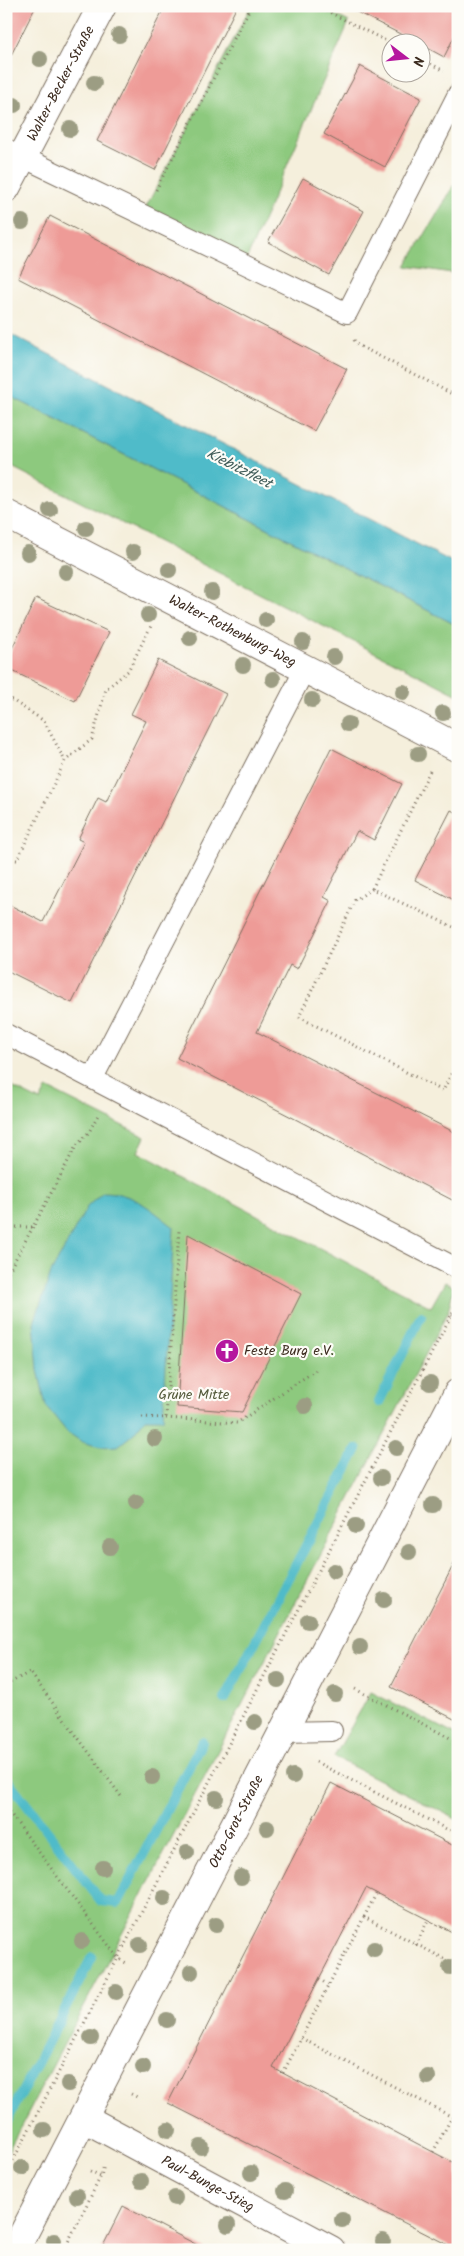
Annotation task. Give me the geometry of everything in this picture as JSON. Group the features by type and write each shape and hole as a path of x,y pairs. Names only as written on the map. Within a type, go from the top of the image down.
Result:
{"street":[{"name":"Walter-Becker-Straße","path":"6,188 14,153 102,6"},
{"name":"Walter-Rothenburg-Weg","path":"6,514 451,744"},
{"name":"Otto-Grot-Straße","path":"15,2250 458,1393"},
{"name":"Paul-Bunge-Stieg","path":"84,2118 331,2250"}],"lane":[{"path":"14,153 347,313 458,94"},
{"path":"93,1078 305,669"},
{"path":"6,1034 458,1269"},
{"path":"282,1732 332,1731"}],"path":[{"path":"143,214 251,6"},
{"path":"317,6 382,39"},
{"path":"432,64 450,74"},
{"path":"347,313 356,344 458,397"},
{"path":"6,859 17,860 65,762 92,739 106,689 128,671 166,597"},
{"path":"6,698 44,721 65,762"},
{"path":"451,744 372,889 355,900 299,1017 443,1090 458,1060"},
{"path":"372,889 458,930"},
{"path":"6,1276 75,1148 89,1132 99,1112 93,1078"},
{"path":"6,1226 33,1227"},
{"path":"166,1418 179,1232"},
{"path":"6,2174 458,1302"},
{"path":"452,1314 458,1317"},
{"path":"142,1417 237,1422 319,1368"},
{"path":"6,1685 30,1672 123,1799"},
{"path":"355,1689 458,1742"},
{"path":"316,1762 458,1836"},
{"path":"6,1808 119,1959 155,1978"},
{"path":"283,2073 376,1894"},
{"path":"364,1917 458,1966"},
{"path":"416,1945 428,1920"},
{"path":"319,1979 328,1985"},
{"path":"301,2038 458,2120"},
{"path":"433,2152 452,2117"},
{"path":"64,2250 101,2176"}],"green space":[{"path":"251,6 317,6 349,22 245,263 143,213"},
{"path":"458,179 458,274 406,266"},
{"path":"6,394 458,626 458,695 6,464"},
{"name":"Grüne Mitte","path":"6,1084 40,1101 47,1088 145,1137 138,1152 431,1307 445,1282 454,1287 448,1312 6,2155"},
{"path":"371,1692 458,1736 458,1820 334,1757"}],"water":[{"name":"Kiebitzfleet","path":"6,332 458,565 458,626 6,394"},
{"path":"103,1192 124,1195 142,1203 174,1227 163,1419 145,1419 132,1435 118,1446 100,1447 82,1442 67,1432 46,1406 38,1370 34,1323 51,1273 87,1207"}],"building":[{"path":"6,6 36,6 6,65"},
{"path":"165,6 237,6 155,170 97,141"},
{"path":"345,6 458,6 458,29 444,57 432,50 432,32 396,32"},
{"path":"360,66 382,78 382,82 390,82 421,98 385,167 324,134"},
{"path":"303,178 364,211 329,275 268,242"},
{"path":"50,216 347,369 314,431 18,278"},
{"path":"36,598 109,632 75,701 6,668 6,661"},
{"path":"158,660 226,694 72,1003 6,970 6,903 43,922 84,842 78,839 98,798 106,802 146,721 131,714"},
{"path":"331,748 402,784 374,840 357,831 324,897 331,901 297,969 290,965 257,1032 454,1132 458,1126 458,1203 177,1058"},
{"path":"451,810 458,814 458,902 415,880"},
{"name":"Feste Burg e.V.","path":"188,1234 301,1294 242,1412 177,1407"},
{"path":"458,1556 458,1721 391,1687"},
{"path":"331,1783 458,1848 458,1935 366,1888 273,2068 458,2165 458,2250 168,2103"},
{"path":"123,2206 178,2235 207,2250 101,2250"}],"waterway":[{"path":"379,1402 421,1316"},
{"path":"225,1699 357,1449"},
{"path":"6,1778 101,1901 118,1903 202,1742"},
{"path":"6,2123 92,1957"}],"place":[{"name":"Feste Burg e.V.","path":"227,1351"}]}
